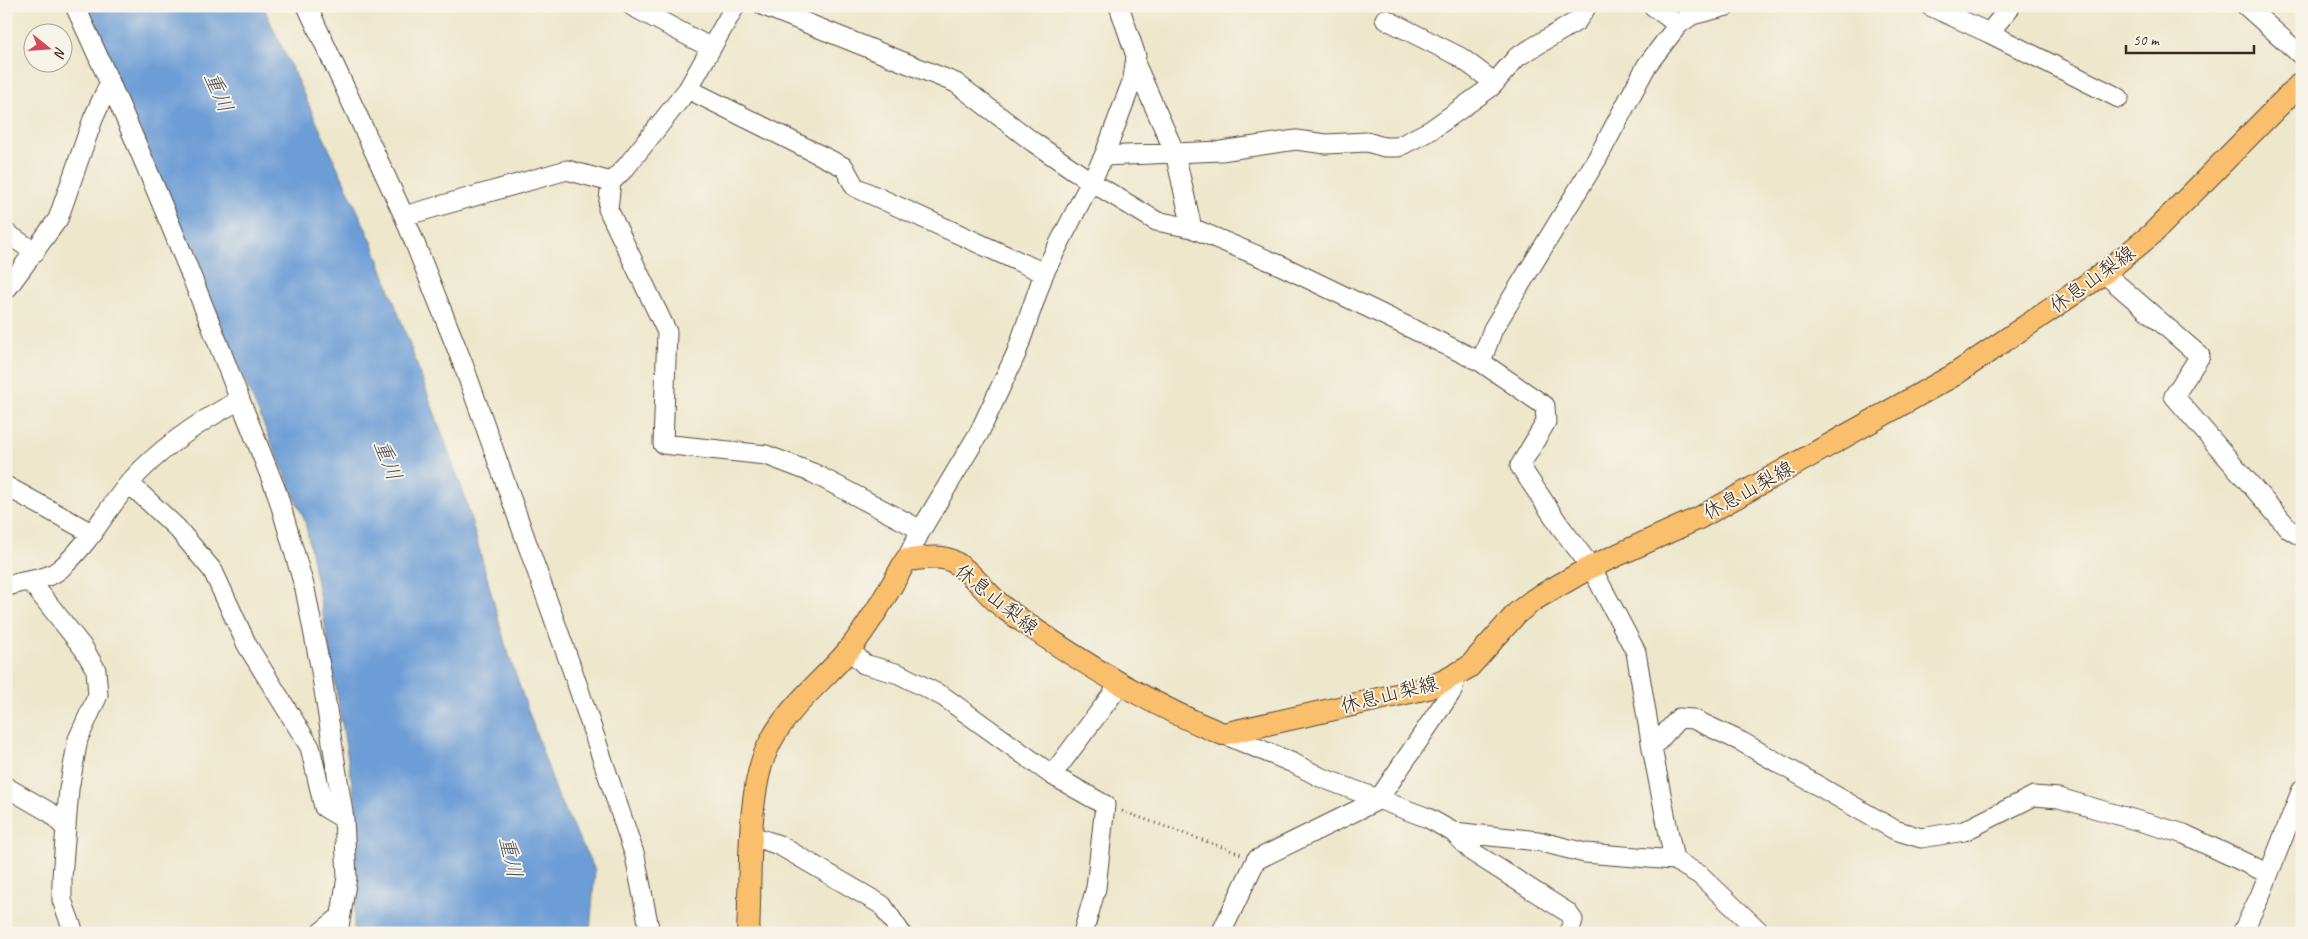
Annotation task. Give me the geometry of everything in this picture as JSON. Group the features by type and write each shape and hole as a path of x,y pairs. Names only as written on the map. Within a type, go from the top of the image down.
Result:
{"main road":[{"name":"休息山梨線","path":"906,560 940,557 955,562 1003,608 1048,640 1121,683 1197,724 1223,734 1428,688 1469,667 1517,613 1535,599 1591,567 1699,518 1954,375 2104,273 2152,234 2302,82"},
{"path":"748,933 752,836 757,778 766,749 781,724 849,649 883,600 906,560"}],"street":[{"path":"75,6 110,82 198,292 277,493 305,589 322,671 344,819 347,877 339,925 320,933"},
{"path":"307,6 404,216 463,364 574,675 635,856 650,933"},
{"path":"632,6 711,48"},
{"path":"736,6 688,89 626,167 610,182 608,209 667,332 663,444 766,455 814,473 921,530"},
{"path":"764,6 956,82 1033,142 1090,181 1156,221 1192,228 1282,266 1481,362 1545,406 1546,422 1520,466 1560,526 1591,567 1636,652 1652,748 1674,860"},
{"path":"906,560 921,530 983,425 1016,354 1044,273 1104,156 1134,79 1136,56 1119,6"},
{"path":"1104,156 1221,151 1296,140 1326,144 1367,142 1384,148 1398,146 1431,130 1495,83 1516,57 1577,21 1588,6"},
{"path":"1653,6 1678,25"},
{"path":"1481,362 1493,329 1597,159 1647,65 1678,25 1692,15 1727,6"},
{"path":"1930,6 1989,33 2119,98"},
{"path":"1989,33 2011,6"},
{"path":"2246,6 2302,56"},
{"path":"1385,19 1460,57 1495,83"},
{"path":"1135,63 1175,153 1192,228"},
{"path":"6,290 58,219 93,119 110,82"},
{"path":"688,89 844,167 855,187 1044,273"},
{"path":"404,216 567,170 610,182"},
{"path":"6,233 35,252"},
{"path":"2104,273 2200,356 2174,396 2289,529 2302,537"},
{"path":"6,587 31,582 59,570 93,534 129,484 161,450 208,416 240,400"},
{"path":"129,484 177,528 213,571 247,645 310,747 324,807 344,819"},
{"path":"6,486 93,534"},
{"path":"31,582 84,649 96,670 98,695 78,739 69,789 62,900 74,933"},
{"path":"849,649 864,664 899,674 944,697 1052,775 1105,805 1096,888 1083,933"},
{"path":"1221,933 1256,860 1378,800 1452,690 1456,674"},
{"path":"1052,775 1121,683"},
{"path":"1652,748 1678,718 1692,719 1742,742 1895,830 1921,838 1964,831 2034,796 2058,798 2184,834 2267,873"},
{"path":"1223,734 1294,762 1320,777 1428,818 1454,832 1474,853 1567,912 1573,920 1569,933"},
{"path":"6,787 52,813 66,829"},
{"path":"2242,933 2260,896 2267,873 2302,789"},
{"path":"1454,832 1538,842 1585,853 1674,860 1700,875 1761,933"},
{"path":"752,836 779,845 882,905 901,933"}],"path":[{"path":"1105,805 1256,860"}],"water":[{"name":"重川","path":"84,6 263,6 373,244 464,494 506,647 559,799 595,870 590,933 354,933 356,806 305,521"}]}
